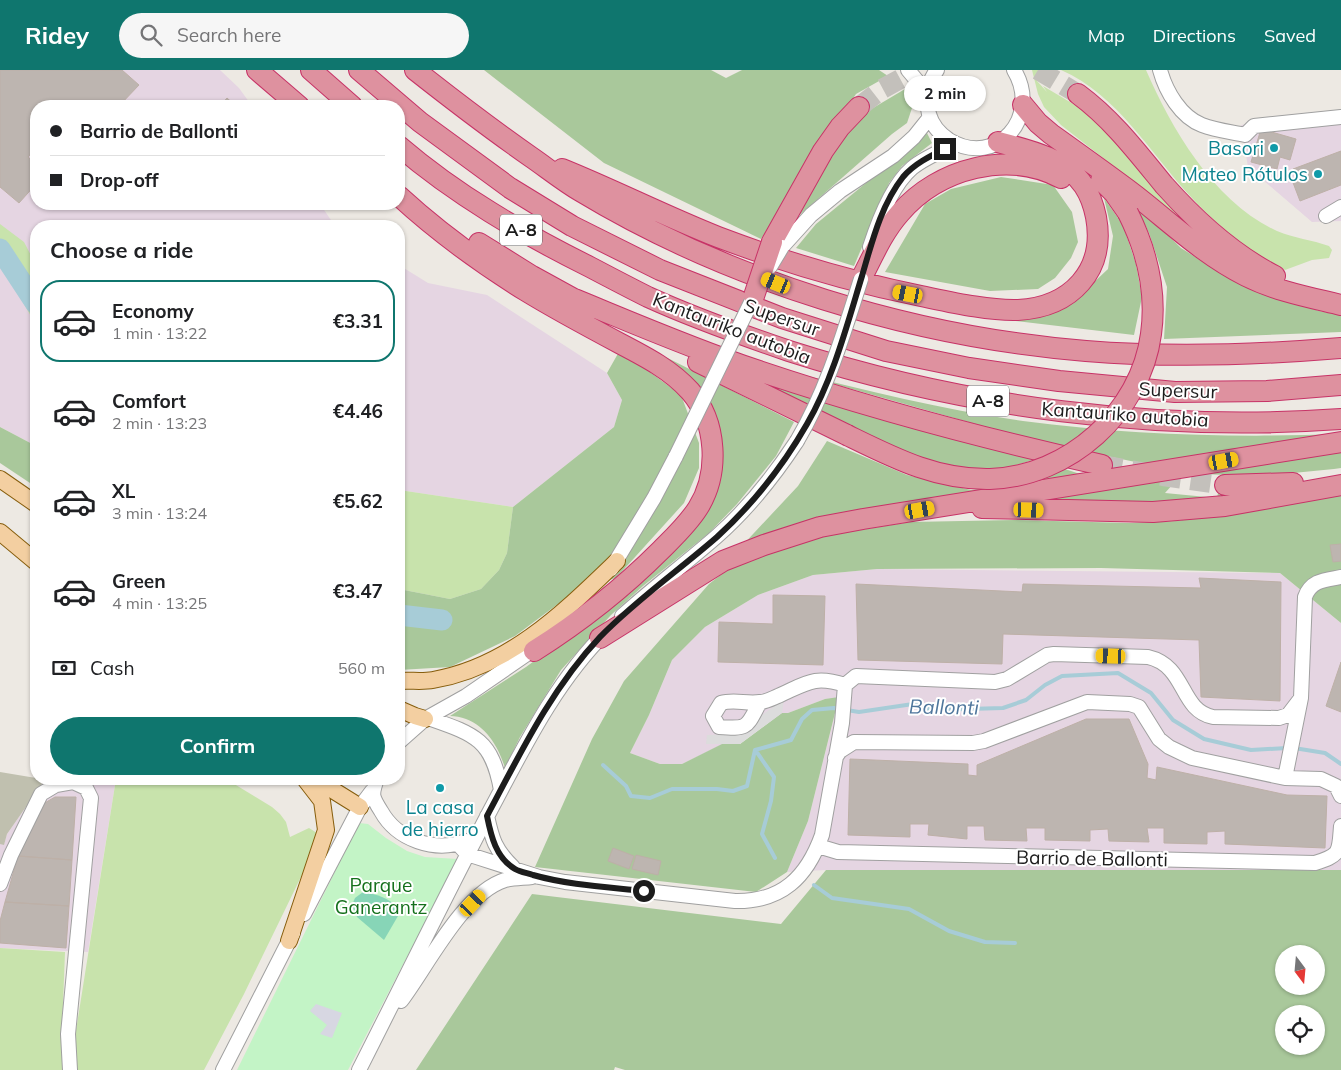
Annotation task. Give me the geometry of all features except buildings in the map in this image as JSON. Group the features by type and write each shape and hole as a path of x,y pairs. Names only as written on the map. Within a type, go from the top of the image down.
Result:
{"highway":[{"path":"257,70 292,100"},
{"path":"311,70 345,100"},
{"name":"Supersur","path":"358,70 394,100"},
{"path":"415,70 474,118 579,190 633,221 709,256 801,292 882,316 958,333 1085,351 1183,355 1251,354 1341,348"},
{"path":"1078,94 1093,105 1125,137 1165,186 1198,222 1258,268 1322,300"},
{"path":"1023,105 1044,129 1135,195 1185,237 1216,258 1246,276 1280,290 1341,305"},
{"path":"754,296 823,151 840,127 860,107"},
{"name":"Supersur","path":"405,109 510,188 572,226 660,270 782,318 886,351 969,368 1059,382 1175,392 1267,391 1341,385"},
{"path":"530,156 608,187 716,236 792,264 890,290 942,300 999,309 1034,308 1057,301 1072,292 1087,274 1097,252 1098,231 1095,213 1084,185 1065,167 1047,156 998,142"},
{"path":"405,192 489,250 634,332 750,386 847,435 921,468 938,474 991,479 1021,475 1048,465 1073,453 1102,430 1119,410 1132,390 1143,366 1152,333 1151,279 1145,251 1128,213 1114,193 1066,145"},
{"name":"Kantauriko autobia","path":"405,150 486,210 564,254 649,297 718,326 824,362 881,378 968,398 1106,417 1176,421 1261,422 1341,419"},
{"path":"863,273 888,229 900,212 918,195 936,183 977,167 996,164 1021,164 1042,169 1060,177 1076,191 1095,213"},
{"path":"405,202 427,222 526,291 649,359 672,374 690,391 700,405 709,427 713,465 709,484 699,506 686,524 644,567 611,596 573,626 534,651"},
{"path":"572,298 693,347 756,370 888,411 1036,450 1102,465"},
{"path":"600,638 724,561 756,548 820,528 863,518 1341,442"},
{"path":"1225,485 1312,482 1341,478"},
{"path":"920,510 970,508 1153,512 1225,506 1341,485"}],"main road":[{"path":"0,479 30,500"},
{"path":"0,532 30,557"},
{"path":"405,681 432,680 464,673 495,660 525,642 557,618 617,560"},
{"path":"405,711 427,718"},
{"path":"289,941 326,830 322,801 310,785"},
{"path":"325,785 360,807"}],"street":[{"path":"908,70 918,82 926,97 930,117 936,128 944,137 956,144 970,148 986,147 998,142 1015,127 1021,115 1023,92 1014,70"},
{"path":"926,97 936,70"},
{"path":"1160,70 1172,98 1188,117 1203,125 1245,135 1254,126 1341,117"},
{"path":"777,245 840,191 893,156 914,138 930,117"},
{"path":"358,1070 377,1034 462,849 476,837 547,706 571,672 600,638 638,602 717,537 769,481 809,421 826,384 863,273 877,224 904,176 924,160 956,144"},
{"path":"1326,216 1341,207"},
{"path":"405,737 427,718 466,696 534,651 592,595 617,560 654,498 754,296"},
{"path":"1285,778 1302,698 1303,605 1307,590 1322,580 1341,577"},
{"path":"360,807 416,841 462,849 539,876 593,885 735,901 751,901 768,897 785,888 804,871 818,846 822,835 842,724 845,685 856,676 995,682 1007,679 1047,655 1148,657 1158,659 1171,669 1194,708 1205,715 1270,719 1288,715 1302,698"},
{"path":"760,702 771,699 812,680 832,681 845,685"},
{"path":"835,758 840,751 854,742 972,743 984,741 1087,702 1130,704 1139,706 1159,740 1192,758 1285,778 1321,779 1336,786 1341,796"},
{"path":"427,718 458,728 478,740 488,750 494,761 501,790"},
{"path":"1270,719 1283,730 1290,750"},
{"path":"842,724 848,734 865,742"},
{"path":"0,884 11,855 41,794 56,785"},
{"path":"70,1070 68,1034 91,798 86,788 80,785"},
{"path":"222,1070 360,807 375,785"},
{"path":"375,785 373,799 386,822"},
{"path":"487,816 493,843 501,856 515,869"},
{"name":"Barrio de Ballonti","path":"818,846 838,852 1315,863 1335,855 1339,848 1341,826"},
{"path":"377,1034 407,994 453,925 483,893 505,880 539,876"}],"shaded area":[{"path":"0,70 220,70 239,88 248,100 30,100 30,210 324,210 331,220 30,220 30,443 0,427"},
{"path":"1341,110 1341,221 1312,222 1248,167 1241,125"},
{"path":"405,269 428,283 487,295 607,373 622,400 614,427 513,507 405,491"},
{"path":"877,569 1280,573 1341,623 1341,887 1141,870 826,870 787,872 808,821 839,698 825,699 788,713 682,764 660,764 630,753 649,715 672,660 705,627 758,595 813,575"},
{"path":"784,699 782,713 740,744 706,744 707,735 736,734"},
{"path":"0,772 30,777 30,785 41,785 7,834 4,845 0,844"},
{"path":"41,785 115,785 88,952 0,948 0,844 4,844 7,834"},
{"path":"316,1004 342,1013 332,1038 320,1034 327,1025 310,1011"}],"green space":[{"path":"484,70 711,70 726,78 742,70 879,70 888,76 856,94 761,239 604,163"},
{"path":"1032,70 1040,70 1037,81 1047,92 1043,86 1080,108 1107,132 1128,155 1164,201 1200,239 1126,176 1061,125 1044,107 1038,94"},
{"path":"1061,70 1146,70 1169,117 1198,162 1215,184 1255,219 1277,231 1329,246 1332,250 1329,258 1312,260 1285,270 1250,249 1224,229 1197,204 1132,126 1100,94"},
{"path":"905,89 913,105 907,123 794,220 824,163 863,114"},
{"path":"927,133 932,143 902,166 889,183 854,266 796,248 816,224"},
{"path":"1001,177 1053,185 1072,212 1078,242 1071,258 1055,278 1038,289 990,291 885,272 925,204 951,189"},
{"path":"1104,198 1123,225 1136,264 1142,297 1134,335 990,318 1073,302 1108,269 1113,236"},
{"path":"1133,201 1181,248 1232,280 1319,311 1341,315 1341,332 1164,339 1167,287 1149,233"},
{"path":"0,224 24,242 30,254 30,314 0,262"},
{"path":"632,340 794,422 776,456 737,504 709,533 643,586 611,615 561,670 520,737 505,768 496,746 480,727 466,719 450,716 526,667 610,605 715,491 721,480 723,452 717,429"},
{"path":"620,350 681,395 699,443 699,468 684,503 616,578 578,589 515,636 450,667 405,670 405,590 450,599 481,589 499,570 507,553 513,507 614,427 622,400 607,373"},
{"path":"792,372 936,406 994,417 1062,426 1182,434 1261,436 1341,434 1150,465 1007,433"},
{"path":"748,375 1036,459 1007,468 971,470 914,460 836,423"},
{"path":"0,427 30,443 30,483 0,463"},
{"path":"827,441 907,475 971,490 1008,485 1059,467 1083,475 740,548 798,486"},
{"path":"1341,451 1341,468 1263,476 1199,474"},
{"path":"1162,479 1173,484 1165,493 1217,498 1218,493 1266,494 1219,503 1005,503"},
{"path":"405,491 513,507 507,553 499,570 481,589 450,599 405,590"},
{"path":"1341,495 1341,623 1280,573 1101,568 877,569 813,575 758,595 705,627 672,660 649,715 630,753 660,764 682,764 724,743 740,744 782,713 788,713 825,699 839,697 808,821 787,872 756,892 535,867 592,739 624,681 709,584 732,566 810,538 910,522 1014,520 1129,523 1176,521"},
{"path":"115,785 236,785 280,814 286,822 290,837 309,828 317,833 315,848 244,994 204,1070 75,1070 74,1043"},
{"name":"Parque Ganerantz","path":"359,823 368,824 407,851 425,857 458,859 348,1070 237,1070"},
{"path":"826,870 1341,870 1341,1070 625,1070 615,1067 614,1070 416,1070 532,894 781,924"},
{"path":"363,892 382,897 398,908 398,916 384,940 357,917 352,905 355,898"},
{"path":"0,948 65,952 62,1031 66,1070 0,1070"}],"waterway":[{"name":"Ballonti","path":"0,249 30,295"},
{"name":"Ballonti","path":"405,616 442,620"},
{"name":"Ballonti","path":"603,765 626,786 631,796 650,798 672,789 733,791 747,786 755,750 791,740 802,719 812,710 834,708 859,712 913,704 932,710 1003,708 1026,700 1045,685 1062,676 1118,673 1151,693 1173,720 1204,739 1251,750 1287,748"},
{"name":"Ballonti","path":"1294,748 1325,753 1341,764"},
{"path":"756,751 774,777 771,801 762,834 775,858"},
{"path":"814,885 832,898 909,909 949,931 985,942 1015,943"}],"tunnel":[{"path":"859,107 882,89 917,70"},
{"path":"1038,70 1078,94"},
{"path":"1102,465 1225,485"}],"place":[{"name":"Basori","path":"1274,148"},
{"name":"Mateo Rótulos","path":"1318,174"},
{"name":"La casa de hierro","path":"440,788"}],"route":[{"path":"644,891 565,882 515,869 501,856 493,843 487,816 547,706 571,672 618,620 717,537 741,513 781,465 809,421 826,384 877,224 904,176 924,160 945,149"}]}
